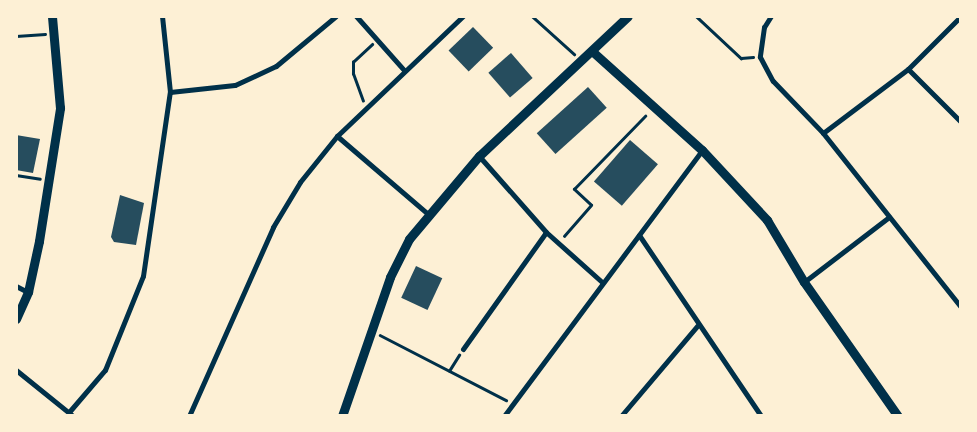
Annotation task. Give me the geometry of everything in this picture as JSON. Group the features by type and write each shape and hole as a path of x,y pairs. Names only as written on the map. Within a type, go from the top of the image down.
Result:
{"street":[{"path":"16,319 28,292 60,108 52,16"},
{"path":"16,370 71,414 105,370 143,276 170,92 162,16"},
{"path":"170,92 235,85 276,66 336,16"},
{"path":"356,16 404,70"},
{"path":"189,416 273,227 300,182 337,136 404,70 463,16"},
{"path":"342,416 390,277 408,240 428,214 479,156 593,52 628,16"},
{"path":"770,16 764,27 760,57 772,81 823,133 961,307"},
{"path":"823,133 908,69 961,16"},
{"path":"593,52 702,150 766,220 804,282 898,416"},
{"path":"908,69 961,122"},
{"path":"337,136 428,214"},
{"path":"504,416 702,150"},
{"path":"479,156 546,232 602,282"},
{"path":"804,282 889,218"},
{"path":"463,349 546,232"},
{"path":"639,235 697,326 761,416"},
{"path":"16,286 28,292"},
{"path":"621,416 697,326"}],"path":[{"path":"532,16 579,58"},
{"path":"696,16 742,58 760,57"},
{"path":"16,36 44,34"},
{"path":"365,104 353,74 353,62 368,47"},
{"path":"558,243 591,205 574,190 645,116"},
{"path":"16,175 48,181"},
{"path":"372,331 513,404"},
{"path":"449,370 463,349"}],"building":[{"path":"473,27 493,48 469,71 449,51"},
{"path":"511,53 533,78 510,98 488,73"},
{"path":"588,87 607,108 555,154 537,133"},
{"path":"16,135 40,139 33,173 16,170"},
{"path":"630,140 658,164 622,206 594,182"},
{"path":"120,195 144,203 136,245 114,242 111,237"},
{"path":"416,266 442,278 427,310 401,298"}]}
